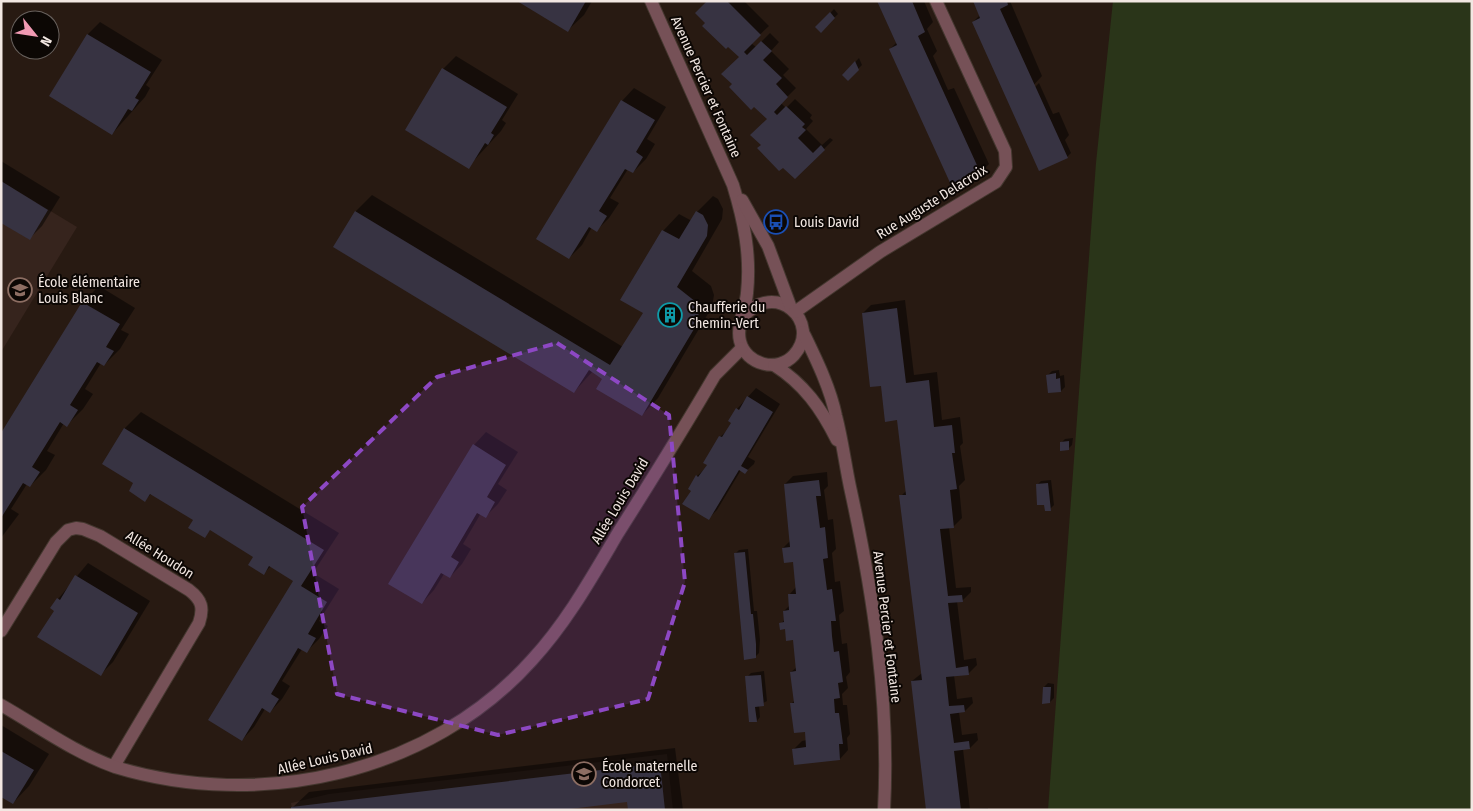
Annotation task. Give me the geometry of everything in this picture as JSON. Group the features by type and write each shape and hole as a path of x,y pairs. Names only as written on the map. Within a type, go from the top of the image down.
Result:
{"street":[{"name":"Avenue Percier et Fontaine","path":"651,1 733,185 765,241 793,310 800,319 803,332 833,403 869,581 878,663 884,749 884,810"},
{"name":"Rue Auguste Delacroix","path":"793,310 880,252 996,182 1006,167 1005,152 936,1"},
{"name":"Avenue Percier et Fontaine","path":"733,185 748,244 748,291 739,332 742,348 755,361 774,365 793,378 813,398 842,450"},
{"path":"744,316 754,306 768,301 778,302 793,310"},
{"path":"774,365 783,363 795,354 802,342 803,332"},
{"name":"Allée Louis David","path":"1,705 76,749 114,766 190,783 238,787 269,786 333,775 383,761 418,746 452,726 508,685 556,631 715,375 742,348"},
{"name":"Allée Houdon","path":"1,631 56,542 68,530 76,528 83,528 100,536 189,590 200,601 202,607 199,623 114,766"}],"highlighted area":[{"path":"557,343 669,415 685,582 648,699 498,735 337,694 302,507 437,377"}],"shaded area":[{"name":"École élémentaire Louis Blanc","path":"1,181 77,227 1,352"},
{"name":"École maternelle Condorcet","path":"667,754 673,810 292,810 291,803 329,794"}],"green space":[{"path":"1113,1 1472,1 1472,810 1048,810 1096,163"}],"building":[{"path":"517,1 586,1 568,32"},
{"path":"707,1 727,1 761,35 744,52 747,55 761,41 772,51 763,60 782,78 776,84 788,97 774,112 777,115 786,106 805,124 802,127 806,130 798,138 813,153 821,145 825,150 795,179 783,168 779,171 757,148 761,145 750,135 767,119 754,107 751,110 729,87 732,84 721,74 739,57 728,47 726,49 702,26 705,23 695,13"},
{"path":"877,1 912,1 925,32 918,36 981,174 952,187 889,49 897,45"},
{"path":"973,1 1007,1 1008,5 1000,9 1068,158 1039,171 972,22 980,18"},
{"path":"830,12 835,18 821,33 815,27"},
{"path":"87,34 151,72 135,98 139,100 132,111 128,109 112,135 49,96"},
{"path":"855,61 859,70 848,81 842,75"},
{"path":"442,68 507,107 491,133 494,135 488,145 485,143 469,169 405,130"},
{"path":"621,100 655,120 636,152 643,157 633,173 625,169 599,211 607,216 597,232 589,227 569,259 536,239"},
{"path":"1,181 48,210 30,240 1,223"},
{"path":"355,211 610,365 643,313 620,300 662,230 679,239 696,211 703,215 708,225 707,236 677,287 696,302 699,311 697,324 642,416 596,389 602,379 589,370 574,393 333,247"},
{"path":"82,302 120,324 106,347 114,351 104,366 97,362 70,405 78,410 67,427 60,422 32,467 40,472 30,487 23,483 1,518 1,433"},
{"path":"897,308 906,383 929,380 934,427 952,425 955,453 952,453 957,489 950,490 954,528 940,529 948,596 962,595 963,602 948,603 956,668 968,666 969,675 946,677 949,706 964,705 965,712 950,714 954,743 969,741 970,749 954,751 961,810 926,810 911,681 922,680 899,495 906,495 897,420 885,422 881,386 870,387 862,313"},
{"path":"1056,373 1056,379 1060,378 1061,392 1048,393 1046,375"},
{"path":"747,396 773,412 741,466 748,470 745,474 739,470 709,520 682,504 691,491 688,489 696,475 698,477 707,465 703,463 719,436 722,437 731,423 728,421 736,408 739,410"},
{"path":"124,428 324,550 301,586 327,602 308,634 316,638 307,653 298,648 271,694 279,699 270,713 262,708 242,741 208,720 293,581 269,566 264,575 248,565 253,557 210,530 205,538 188,528 193,520 150,494 145,502 129,491 133,483 102,464"},
{"path":"1069,441 1069,450 1060,451 1060,442"},
{"path":"473,444 506,465 487,497 495,502 486,518 477,513 451,557 459,562 450,578 441,573 422,604 388,584"},
{"path":"819,480 821,496 816,496 820,528 825,527 828,558 823,559 827,590 832,589 836,621 831,621 832,636 834,652 839,651 843,682 838,683 840,698 834,699 835,713 839,713 843,744 839,744 840,760 794,765 792,749 806,747 805,732 794,733 790,703 794,703 790,672 796,671 793,640 786,641 785,629 780,630 779,623 784,622 783,611 789,610 788,594 796,594 793,562 784,563 782,548 790,547 784,484"},
{"path":"1048,483 1051,511 1045,511 1044,505 1037,505 1036,484"},
{"path":"745,552 751,614 753,614 756,658 744,660 734,553"},
{"path":"75,575 138,613 101,676 37,637 54,611 50,608 57,598 60,600"},
{"path":"761,675 764,706 755,707 757,722 749,722 745,676"},
{"path":"1043,687 1051,687 1050,703 1042,704"},
{"path":"1,751 34,770 13,804 1,797"},
{"name":"École maternelle Condorcet","path":"660,763 665,810 628,810 627,802 562,810 291,810 291,807"}],"place":[{"name":"Louis David","path":"776,222"},
{"name":"École élémentaire Louis Blanc","path":"20,290"},
{"name":"Chaufferie du Chemin-Vert","path":"670,315"},
{"name":"École maternelle Condorcet","path":"584,774"}]}
